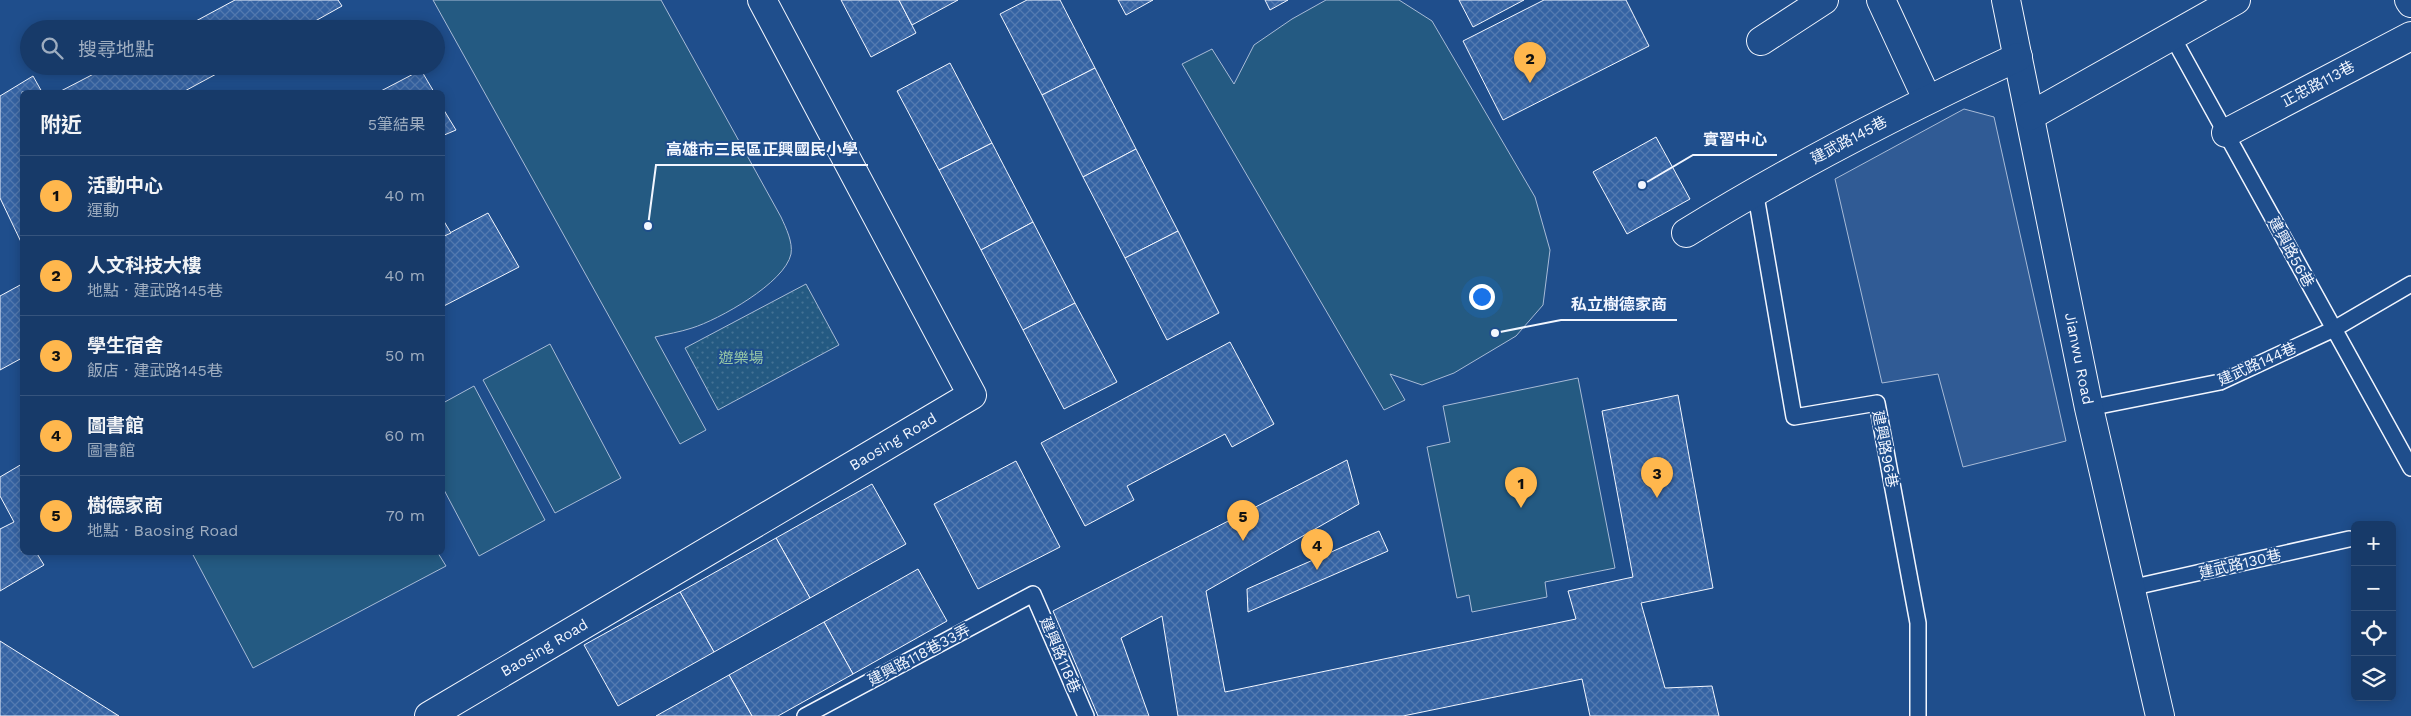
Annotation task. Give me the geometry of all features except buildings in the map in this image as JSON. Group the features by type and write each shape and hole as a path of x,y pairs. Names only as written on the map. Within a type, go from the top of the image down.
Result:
{"street":[{"name":"Baosing Road","path":"429,716 972,395 762,0"},
{"path":"1761,42 1824,0"},
{"path":"1881,0 1927,99"},
{"name":"Jianwu Road","path":"2006,0 2089,408 2160,716"},
{"path":"2030,116 2236,0"},
{"name":"正忠路113巷","path":"2226,133 2411,36"},
{"name":"建武路145巷","path":"1686,233 1755,190 1927,99 2018,57"}],"lane":[{"name":"建興路56巷","path":"2172,36 2411,468"},
{"name":"建興路96巷","path":"1755,190 1794,417 1877,404 1918,623 1918,716"},
{"name":"建武路144巷","path":"2089,408 2220,382 2334,330 2411,284"},
{"name":"建武路130巷","path":"2130,588 2349,539"},
{"name":"建興路118巷33弄","path":"805,716 1033,594"},
{"name":"建興路118巷","path":"1033,594 1086,716"}],"green space":[{"path":"433,0 661,0 781,217 791,245 791,254 777,277 749,299 703,324 655,337 706,430 680,444"},
{"path":"1326,0 1399,0 1432,21 1535,197 1550,250 1543,305 1516,336 1454,373 1422,385 1390,374 1405,400 1384,410 1182,64 1212,49 1234,84 1254,45 1292,19"},
{"name":"遊樂場","path":"806,284 839,345 718,410 685,348"},
{"path":"550,344 621,478 555,513 483,380"},
{"path":"1578,378 1615,568 1545,582 1547,597 1472,612 1469,595 1457,598 1427,447 1450,442 1443,406"},
{"path":"474,386 545,520 479,556 445,492 445,402"},
{"path":"193,555 439,555 446,566 253,668"}],"shaded area":[{"path":"1964,109 1994,117 2066,441 1963,467 1938,374 1882,383 1835,179"}],"place":[{"name":"人文科技大樓","path":"1530,83"},
{"name":"實習中心","path":"1642,185"},
{"name":"高雄市三民區正興國民小學","path":"648,226"},
{"name":"私立樹德家商","path":"1495,333"},
{"name":"學生宿舍","path":"1657,498"},
{"name":"活動中心","path":"1521,508"},
{"name":"樹德家商","path":"1243,541"},
{"name":"圖書館","path":"1317,570"}]}
